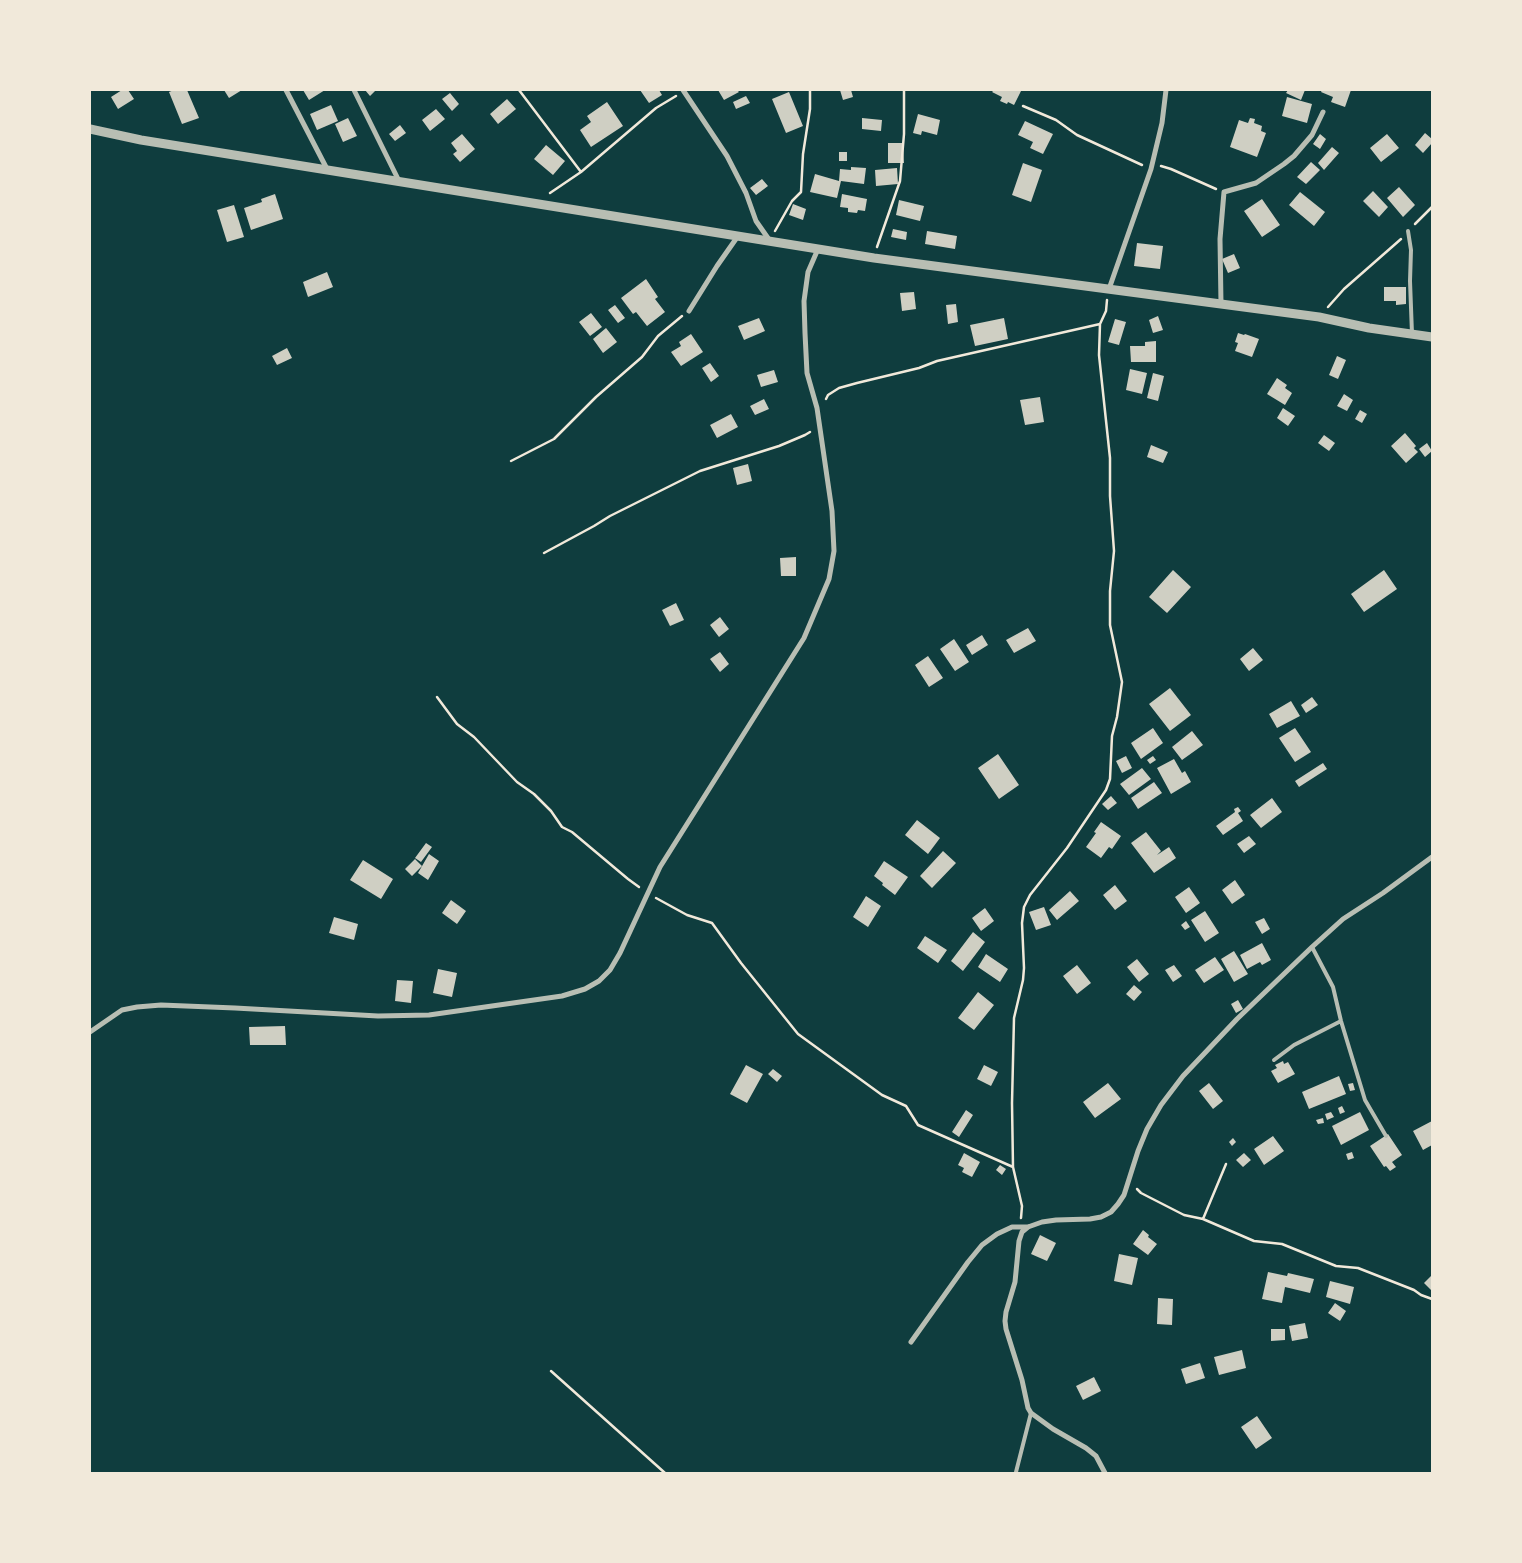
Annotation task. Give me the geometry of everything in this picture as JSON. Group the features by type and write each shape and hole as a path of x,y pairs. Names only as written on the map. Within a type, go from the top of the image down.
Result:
{"street":[{"path":"286,90 327,170"},
{"path":"354,90 400,182"},
{"path":"1109,289 1151,169 1162,123 1166,90"},
{"path":"683,91 727,156 746,193 756,222 770,241"},
{"path":"1221,304 1220,239 1224,192 1256,183 1294,156 1312,134 1323,112"},
{"path":"90,129 141,140 874,258 1319,317 1369,328 1432,337"},
{"path":"689,311 738,236"},
{"path":"90,1032 122,1010 137,1007 236,1008 378,1016 429,1015 562,996 585,989 599,981 610,970 620,953 660,867 804,638 829,579 834,551 832,511 817,413 808,373 804,333 804,301 808,272 818,249"},
{"path":"1105,1473 1096,1456 1053,1429 1031,1413 1028,1408 1005,1321 1015,1282 1019,1242 1022,1232 1028,1227 1042,1222 1090,1219 1101,1217 1111,1212 1124,1195 1147,1129 1160,1105 1183,1076 1237,1019 1343,919 1432,857"},
{"path":"911,1342 968,1262 982,1246 997,1234 1012,1227 1028,1227"}],"lane":[{"path":"1408,231 1411,250 1412,334"},
{"path":"1312,947 1333,987 1341,1021 1366,1100 1386,1136"},
{"path":"1274,1060 1294,1045 1341,1021"},
{"path":"1016,1472 1031,1413"}],"path":[{"path":"519,90 581,172"},
{"path":"770,241 786,209 792,200 802,192 803,154 810,109 810,90"},
{"path":"874,258 900,181 904,134 904,90"},
{"path":"536,203 581,172 656,108 683,91"},
{"path":"1023,106 1056,120 1077,135 1151,169 1160,166 1171,169 1224,192"},
{"path":"1319,317 1344,289 1391,249 1432,207"},
{"path":"1021,1226 1022,1206 1013,1167 1012,1103 1014,1018 1023,980 1022,923 1024,907 1030,895 1067,848 1106,790 1110,779 1112,736 1122,682 1110,625 1110,591 1114,551 1110,496 1110,458 1099,355 1100,324 1106,311 1109,289"},
{"path":"511,461 554,439 596,397 642,357 658,336 689,311"},
{"path":"817,413 828,395 839,388 857,382 919,368 937,361 1100,324"},
{"path":"544,553 610,516 700,471 779,446 805,435 818,424"},
{"path":"437,698 457,724 474,737 517,782 534,794 551,811 562,827 572,832 628,879 648,893 687,915 712,923 741,963 798,1034 882,1095 906,1106 918,1125 1013,1167"},
{"path":"1203,1219 1226,1164"},
{"path":"1129,1180 1141,1193 1184,1215 1203,1219 1254,1241 1282,1244 1336,1266 1358,1268 1432,1299"},
{"path":"551,1371 665,1473"}],"building":[{"path":"122,90 128,90 134,99 118,109 111,97"},
{"path":"187,90 199,118 182,124 169,92"},
{"path":"224,90 242,90 229,98"},
{"path":"303,90 325,90 309,100"},
{"path":"365,90 376,90 370,96"},
{"path":"640,90 659,90 662,95 649,103"},
{"path":"718,90 737,90 739,92 724,100"},
{"path":"840,90 851,90 853,97 843,100"},
{"path":"994,90 1021,91 1014,105 1000,101 1002,97 992,92"},
{"path":"1288,90 1305,90 1301,100 1286,93"},
{"path":"1322,90 1351,90 1345,107 1331,102 1333,97 1321,92"},
{"path":"789,92 803,126 786,133 772,99"},
{"path":"450,93 459,104 452,111 442,99"},
{"path":"746,96 750,103 736,109 733,102"},
{"path":"1287,97 1312,104 1307,123 1282,116"},
{"path":"507,99 516,109 498,124 490,114"},
{"path":"607,102 623,126 591,147 580,130 591,122 587,116"},
{"path":"331,105 338,121 317,130 310,114"},
{"path":"436,109 445,119 430,131 422,120"},
{"path":"918,114 940,120 937,135 922,131 921,135 913,133"},
{"path":"348,118 357,136 343,142 335,124"},
{"path":"862,118 882,120 881,131 862,129"},
{"path":"1250,118 1255,119 1254,123 1262,126 1261,131 1266,133 1257,157 1230,147 1239,120 1248,123"},
{"path":"1025,121 1053,134 1043,154 1030,148 1033,142 1018,135"},
{"path":"400,125 406,133 395,141 389,134"},
{"path":"1425,133 1432,139 1432,143 1423,153 1415,145"},
{"path":"462,134 475,149 460,162 453,154 457,151 451,143"},
{"path":"1320,134 1326,139 1320,149 1313,144"},
{"path":"1387,134 1399,148 1381,162 1370,148"},
{"path":"888,143 903,143 904,163 888,163"},
{"path":"546,145 565,161 553,175 534,159"},
{"path":"1332,147 1339,153 1324,170 1318,163"},
{"path":"839,152 847,152 847,161 839,161"},
{"path":"1311,162 1320,170 1306,184 1297,177"},
{"path":"1023,163 1042,170 1031,202 1012,195"},
{"path":"851,167 866,168 864,184 841,181 837,198 810,192 815,174 839,181 840,169 851,170"},
{"path":"897,168 898,184 876,186 875,170"},
{"path":"762,179 768,186 756,195 750,188"},
{"path":"1399,187 1415,205 1403,217 1387,198"},
{"path":"1373,191 1388,207 1379,217 1363,201"},
{"path":"1300,192 1325,212 1314,226 1289,205"},
{"path":"275,194 283,219 251,230 244,208 262,202 261,199"},
{"path":"842,194 867,199 865,211 858,210 857,213 848,212 848,208 840,207"},
{"path":"1262,199 1280,225 1262,237 1244,211"},
{"path":"899,200 924,206 920,221 896,215"},
{"path":"793,204 806,209 803,220 789,215"},
{"path":"234,205 244,237 227,242 217,210"},
{"path":"893,229 907,232 906,240 891,237"},
{"path":"927,231 957,236 955,249 925,244"},
{"path":"1137,243 1163,246 1160,269 1134,266"},
{"path":"1234,254 1240,268 1228,273 1222,259"},
{"path":"327,272 333,287 308,297 303,282"},
{"path":"646,279 658,297 655,299 665,312 647,326 636,312 633,314 621,298"},
{"path":"1384,287 1406,287 1406,304 1396,305 1396,301 1384,301"},
{"path":"914,292 916,309 902,311 900,293"},
{"path":"956,304 958,322 948,324 946,305"},
{"path":"615,305 625,318 618,323 608,310"},
{"path":"591,313 602,327 590,336 579,322"},
{"path":"1158,316 1163,330 1153,333 1149,320"},
{"path":"759,318 765,331 744,340 738,326"},
{"path":"1004,318 1008,339 975,346 970,325"},
{"path":"1115,319 1126,322 1119,345 1108,342"},
{"path":"606,328 617,342 603,353 593,339"},
{"path":"1238,333 1259,339 1252,357 1235,351 1238,343 1235,342"},
{"path":"691,334 703,352 681,366 671,352 681,346 679,342"},
{"path":"1156,341 1156,362 1131,362 1130,346 1145,346 1145,342"},
{"path":"287,348 292,358 277,365 272,356"},
{"path":"1337,356 1346,360 1338,379 1329,375"},
{"path":"710,363 719,376 711,382 702,368"},
{"path":"1130,369 1147,373 1142,394 1126,390"},
{"path":"774,370 778,382 761,387 757,375"},
{"path":"1153,373 1164,376 1158,401 1147,398"},
{"path":"1277,378 1287,385 1285,388 1292,393 1285,405 1267,394"},
{"path":"1344,394 1353,400 1347,411 1337,406"},
{"path":"1040,397 1044,422 1025,425 1020,400"},
{"path":"764,399 769,409 755,415 750,406"},
{"path":"1283,408 1295,416 1288,426 1277,418"},
{"path":"1360,410 1367,414 1362,423 1355,419"},
{"path":"731,414 738,427 717,438 710,425"},
{"path":"1405,433 1416,446 1414,448 1418,452 1406,463 1391,446"},
{"path":"1324,435 1335,443 1329,451 1318,443"},
{"path":"1427,443 1432,451 1425,457 1419,449"},
{"path":"1151,445 1168,452 1163,463 1147,457"},
{"path":"748,464 752,481 737,485 733,468"},
{"path":"796,557 796,576 781,576 780,558"},
{"path":"1173,570 1191,587 1167,613 1149,597"},
{"path":"1384,570 1397,589 1364,612 1351,594"},
{"path":"676,603 684,620 670,626 662,610"},
{"path":"720,617 729,629 719,637 710,625"},
{"path":"1028,628 1036,641 1014,653 1006,640"},
{"path":"982,635 988,645 972,655 966,645"},
{"path":"954,639 969,662 955,671 940,649"},
{"path":"1253,648 1263,660 1249,671 1240,659"},
{"path":"720,652 729,664 720,672 710,659"},
{"path":"928,656 943,678 929,687 915,665"},
{"path":"1170,688 1191,715 1170,731 1149,704"},
{"path":"1312,697 1318,705 1306,713 1301,705"},
{"path":"1291,701 1300,716 1277,728 1269,714"},
{"path":"1153,728 1163,743 1141,759 1131,743"},
{"path":"1295,728 1311,752 1295,762 1279,738"},
{"path":"1192,731 1203,745 1182,760 1172,747"},
{"path":"998,754 1019,785 999,799 978,768"},
{"path":"1126,756 1132,768 1122,773 1116,761"},
{"path":"1153,756 1156,760 1150,764 1147,760"},
{"path":"1174,759 1182,773 1185,771 1191,782 1171,794 1157,768"},
{"path":"1323,763 1327,769 1299,787 1295,781"},
{"path":"1142,768 1151,779 1129,795 1120,784"},
{"path":"1154,782 1162,793 1138,809 1131,798"},
{"path":"1111,796 1117,803 1108,810 1102,804"},
{"path":"1272,798 1282,812 1261,828 1250,815"},
{"path":"1238,807 1241,811 1238,813 1243,821 1223,835 1216,826 1235,812 1234,809"},
{"path":"917,820 940,838 928,854 905,835"},
{"path":"1101,822 1121,836 1112,849 1109,847 1101,858 1086,847"},
{"path":"1146,832 1161,851 1157,855 1169,847 1176,858 1154,873 1131,843"},
{"path":"1249,836 1256,844 1244,853 1237,844"},
{"path":"426,843 432,847 421,862 415,858"},
{"path":"943,851 956,863 932,888 920,876"},
{"path":"429,854 439,861 428,880 418,873"},
{"path":"415,859 422,866 412,876 405,869"},
{"path":"363,860 393,879 381,899 350,880"},
{"path":"884,861 908,877 895,895 874,876"},
{"path":"1235,880 1245,895 1232,904 1222,890"},
{"path":"1115,885 1127,901 1115,910 1103,895"},
{"path":"1189,887 1200,903 1186,913 1175,897"},
{"path":"1070,891 1079,901 1057,920 1049,910"},
{"path":"866,896 881,906 868,927 853,917"},
{"path":"451,900 466,911 457,924 442,913"},
{"path":"1044,907 1051,925 1036,930 1029,912"},
{"path":"985,908 994,921 981,931 972,918"},
{"path":"1205,911 1219,933 1205,942 1191,920"},
{"path":"334,917 358,924 354,940 329,933"},
{"path":"1264,918 1270,929 1262,934 1255,922"},
{"path":"1186,921 1190,927 1185,930 1181,925"},
{"path":"973,932 985,942 963,971 951,961"},
{"path":"925,936 947,950 938,963 917,948"},
{"path":"1262,943 1271,960 1262,965 1260,962 1247,969 1240,955"},
{"path":"1234,951 1248,974 1234,982 1221,959"},
{"path":"986,954 1008,969 1000,982 978,967"},
{"path":"1215,957 1224,970 1204,983 1195,970"},
{"path":"1137,959 1149,974 1139,982 1127,967"},
{"path":"1077,965 1091,983 1077,994 1063,976"},
{"path":"1174,965 1182,976 1173,982 1165,970"},
{"path":"438,969 457,973 452,997 433,993"},
{"path":"397,980 413,981 411,1003 395,1001"},
{"path":"1134,985 1142,992 1134,1001 1126,994"},
{"path":"978,992 994,1005 974,1030 958,1018"},
{"path":"1238,1000 1243,1009 1236,1013 1231,1004"},
{"path":"285,1026 286,1045 250,1045 249,1027"},
{"path":"1283,1061 1284,1064 1288,1062 1295,1074 1278,1083 1271,1071 1277,1068 1275,1065"},
{"path":"746,1065 763,1074 747,1103 730,1094"},
{"path":"984,1065 998,1072 991,1086 977,1079"},
{"path":"773,1069 782,1076 777,1082 768,1074"},
{"path":"1339,1076 1346,1094 1309,1109 1302,1092"},
{"path":"1108,1083 1121,1099 1095,1118 1083,1102"},
{"path":"1209,1083 1223,1101 1213,1109 1199,1091"},
{"path":"1353,1083 1355,1090 1350,1091 1348,1084"},
{"path":"1342,1106 1345,1112 1340,1114 1338,1108"},
{"path":"966,1110 973,1115 959,1137 952,1132"},
{"path":"1331,1112 1334,1117 1327,1120 1325,1114"},
{"path":"1360,1112 1369,1130 1341,1145 1332,1126"},
{"path":"1323,1118 1324,1123 1318,1124 1316,1120"},
{"path":"1432,1121 1432,1145 1423,1150 1413,1131"},
{"path":"1388,1134 1402,1155 1392,1162 1396,1167 1390,1171 1386,1166 1384,1167 1370,1146"},
{"path":"1273,1136 1284,1151 1264,1165 1254,1149"},
{"path":"1233,1138 1236,1142 1232,1146 1229,1142"},
{"path":"1352,1152 1354,1158 1348,1160 1346,1154"},
{"path":"964,1153 980,1162 972,1177 962,1172 964,1168 958,1165"},
{"path":"1244,1153 1251,1160 1243,1167 1236,1160"},
{"path":"1000,1165 1006,1169 1002,1175 996,1170"},
{"path":"1143,1230 1157,1244 1148,1255 1133,1244"},
{"path":"1040,1235 1056,1243 1047,1261 1031,1254"},
{"path":"1119,1254 1138,1258 1132,1285 1114,1281"},
{"path":"1268,1272 1287,1276 1288,1273 1314,1279 1310,1293 1285,1287 1282,1303 1262,1299"},
{"path":"1432,1275 1432,1291 1424,1283"},
{"path":"1330,1281 1354,1287 1350,1304 1326,1297"},
{"path":"1158,1298 1173,1299 1172,1325 1157,1324"},
{"path":"1335,1303 1346,1311 1340,1321 1328,1313"},
{"path":"1305,1323 1308,1338 1292,1341 1289,1326"},
{"path":"1271,1329 1285,1329 1285,1340 1271,1341"},
{"path":"1242,1350 1246,1368 1219,1375 1214,1357"},
{"path":"1200,1363 1205,1378 1186,1384 1181,1369"},
{"path":"1094,1377 1101,1391 1083,1400 1076,1386"},
{"path":"1257,1416 1272,1438 1256,1449 1241,1427"}]}
